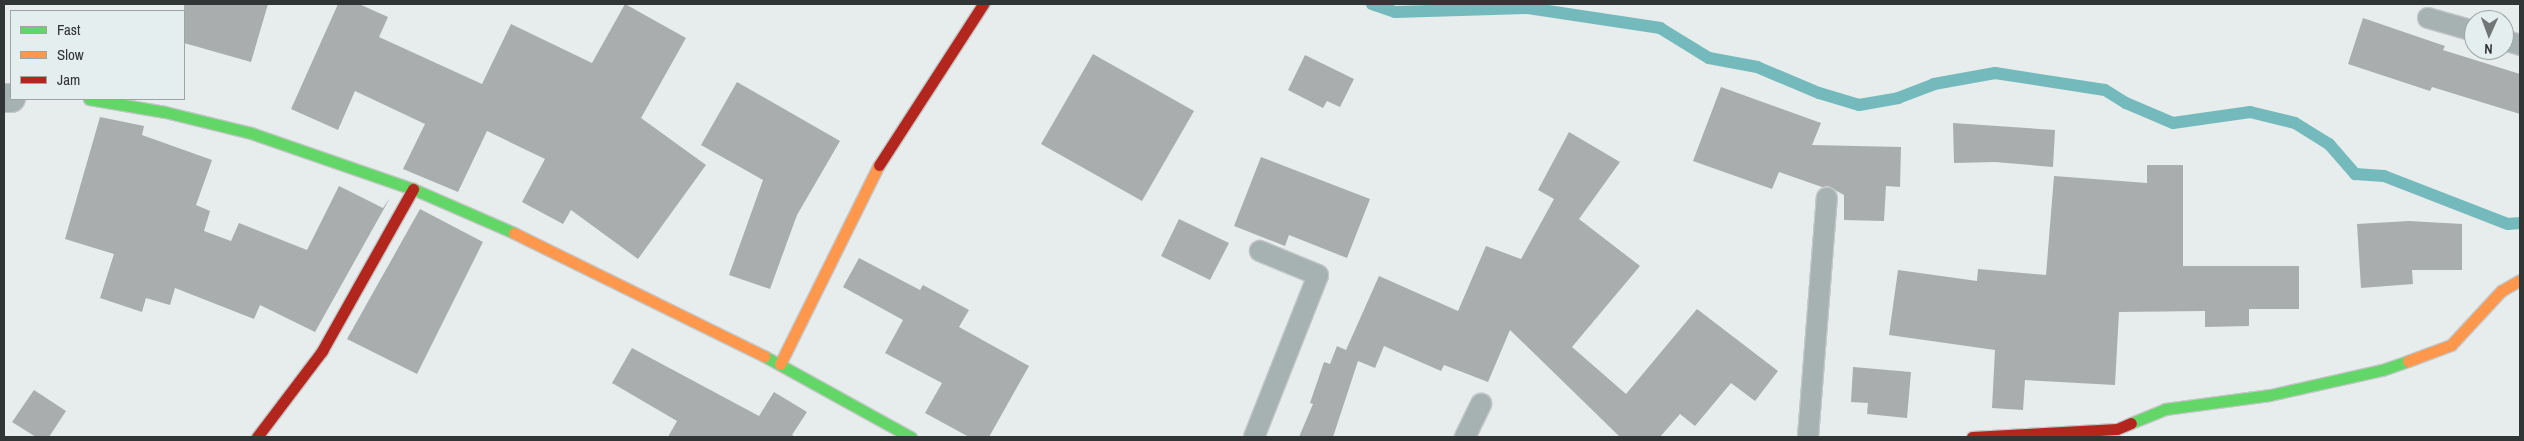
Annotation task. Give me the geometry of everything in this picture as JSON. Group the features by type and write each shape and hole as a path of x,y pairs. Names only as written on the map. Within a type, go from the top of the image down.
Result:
{"street":[{"path":"780,364 868,182 983,4"},
{"path":"96,100 165,112 252,133 413,189 559,253 780,364 911,437"},
{"path":"256,437 322,351 413,189"},
{"path":"1972,437 2117,429 2165,409 2270,395 2382,370 2451,345 2500,291 2520,280"}],"lane":[{"path":"2428,18 2464,28"},
{"path":"1808,437 1827,198"},
{"path":"1254,437 1318,275 1260,251"},
{"path":"1465,437 1480,404"}],"building":[{"path":"184,4 268,4 251,62 185,43"},
{"path":"338,4 359,4 388,17 379,37 482,84 511,24 592,63 625,4 686,38 641,118 706,165 638,259 571,210 563,224 522,202 545,159 487,131 458,192 403,169 425,124 355,91 338,130 291,109"},
{"path":"2363,18 2445,46 2443,50 2464,57 2464,60 2475,60 2520,74 2520,114 2432,87 2430,91 2348,64"},
{"path":"1093,54 1194,111 1142,201 1041,144"},
{"path":"1305,55 1354,79 1340,107 1327,101 1323,108 1288,90"},
{"path":"737,82 840,141 797,215 770,289 729,275 763,180 701,145"},
{"path":"1721,87 1821,123 1812,145 1901,147 1900,187 1886,186 1884,221 1844,220 1844,195 1828,186 1822,187 1779,172 1772,189 1693,161"},
{"path":"100,117 144,126 142,135 212,160 196,205 210,211 204,231 231,241 239,223 307,250 339,186 383,208 390,198 315,332 260,305 254,319 175,288 170,305 146,298 142,312 100,298 114,254 65,239"},
{"path":"1953,123 2055,130 2053,167 1995,162 1954,163"},
{"path":"1569,132 1620,162 1579,219 1640,266 1572,347 1626,394 1697,309 1778,371 1755,401 1731,383 1695,426 1680,414 1660,437 1620,437 1510,330 1488,382 1444,365 1441,371 1384,346 1375,368 1358,361 1333,437 1299,437 1313,404 1310,403 1324,362 1330,364 1337,346 1346,350 1379,276 1458,311 1486,246 1521,259 1554,199 1538,190"},
{"path":"1261,157 1370,199 1347,258 1289,235 1285,246 1234,226"},
{"path":"2147,165 2183,165 2183,266 2299,266 2299,309 2249,309 2249,326 2205,327 2205,311 2119,312 2115,385 2025,380 2023,410 1992,408 1995,350 1889,335 1898,270 1977,281 1978,269 2046,275 2054,176 2147,183"},
{"path":"420,209 483,242 417,374 347,339"},
{"path":"1179,219 1229,243 1210,280 1161,256"},
{"path":"2409,221 2462,224 2462,270 2412,270 2413,284 2361,288 2357,224"},
{"path":"859,258 920,290 923,285 969,310 959,327 1029,366 989,437 969,437 925,413 942,383 885,353 903,320 843,287"},
{"path":"632,348 759,416 774,392 807,412 792,435 796,437 668,437 677,421 612,383"},
{"path":"1853,367 1911,372 1907,418 1867,414 1868,403 1851,402"},
{"path":"34,390 66,411 49,437 36,437 12,422"}],"waterway":[{"path":"1372,4 1395,12 1528,8 1660,28 1709,58 1757,67 1819,93 1859,105 1898,98 1934,84 1995,73 2105,90 2126,103 2173,123 2250,112 2295,123 2329,144 2355,174 2384,176 2508,224 2520,223"}],"traffic: fast":[{"path":"95,100 165,112 251,133 413,189 514,233"},
{"path":"764,356 911,437"},
{"path":"2131,423 2165,409 2270,395 2382,370 2408,361"}],"traffic: slow":[{"path":"780,364 879,165"},
{"path":"514,233 764,356"},
{"path":"2408,361 2451,345 2501,291 2520,280"}],"traffic: jam":[{"path":"879,165 983,4"},
{"path":"257,437 322,351 413,189"},
{"path":"1972,437 2117,429 2131,423"}]}
